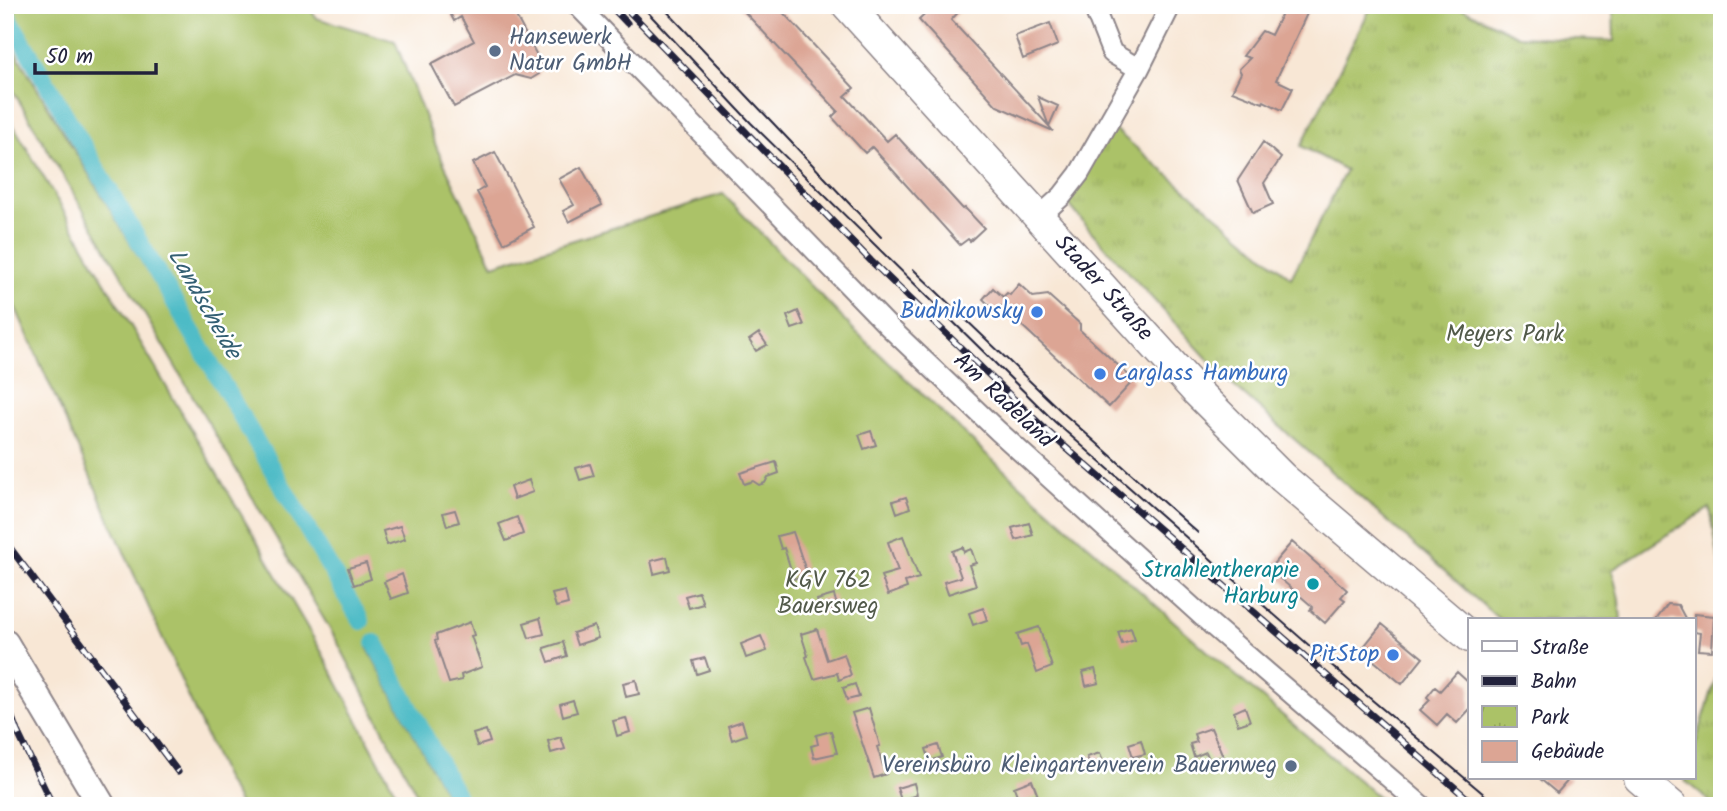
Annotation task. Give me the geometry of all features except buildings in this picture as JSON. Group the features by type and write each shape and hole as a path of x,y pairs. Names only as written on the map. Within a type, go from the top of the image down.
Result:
{"main road":[{"name":"Stader Straße","path":"847,5 1197,392 1283,478 1468,634"},
{"path":"5,643 102,806"},
{"path":"1641,780 1672,806"}],"street":[{"name":"Am Radeland","path":"577,5 888,326 978,412 1213,626 1422,806"},
{"path":"1093,5 1112,53 1139,69"},
{"path":"1040,216 1070,187 1139,69 1171,5"}],"green space":[{"name":"KGV 762 Bauersweg","path":"6,5 308,5 316,18 395,41 438,151 493,265 723,194 852,328 986,454 1206,650 1389,806 455,806 367,647 452,806 423,806 338,643 5,77 5,35 308,538 317,535"},
{"name":"Meyers Park","path":"1372,5 1455,5 1518,36 1614,41 1613,5 1722,5 1722,579 1710,508 1612,570 1621,618 1498,618 1227,380 1062,196 1108,124 1291,278 1346,170 1301,146"},
{"path":"5,111 321,651 403,806 241,806 225,779 5,284"},
{"path":"1722,636 1722,806 1715,806 1685,781 1696,780 1696,742 1718,671"}],"waterway":[{"name":"Landscheide","path":"5,12 361,621"},
{"name":"Landscheide","path":"375,643 462,806"}],"tram line":[{"path":"641,5 751,123 1055,422 1353,684 1498,806"},
{"path":"661,5 881,237"},
{"path":"913,269 1063,413 1198,533"}],"railway":[{"path":"610,5 627,23"},
{"path":"623,5 871,261 1048,432 1476,806"},
{"path":"5,541 178,772"},
{"path":"5,699 17,731 53,806"}],"place":[{"name":"Hansewerk Natur GmbH","path":"495,51"},
{"name":"Budnikowsky","path":"1037,312"},
{"name":"Carglass Hamburg","path":"1100,374"},
{"name":"Strahlentherapie Harburg","path":"1313,584"},
{"name":"PitStop","path":"1393,655"},
{"name":"Vereinsbüro Kleingartenverein Bauernweg","path":"1291,766"}]}
